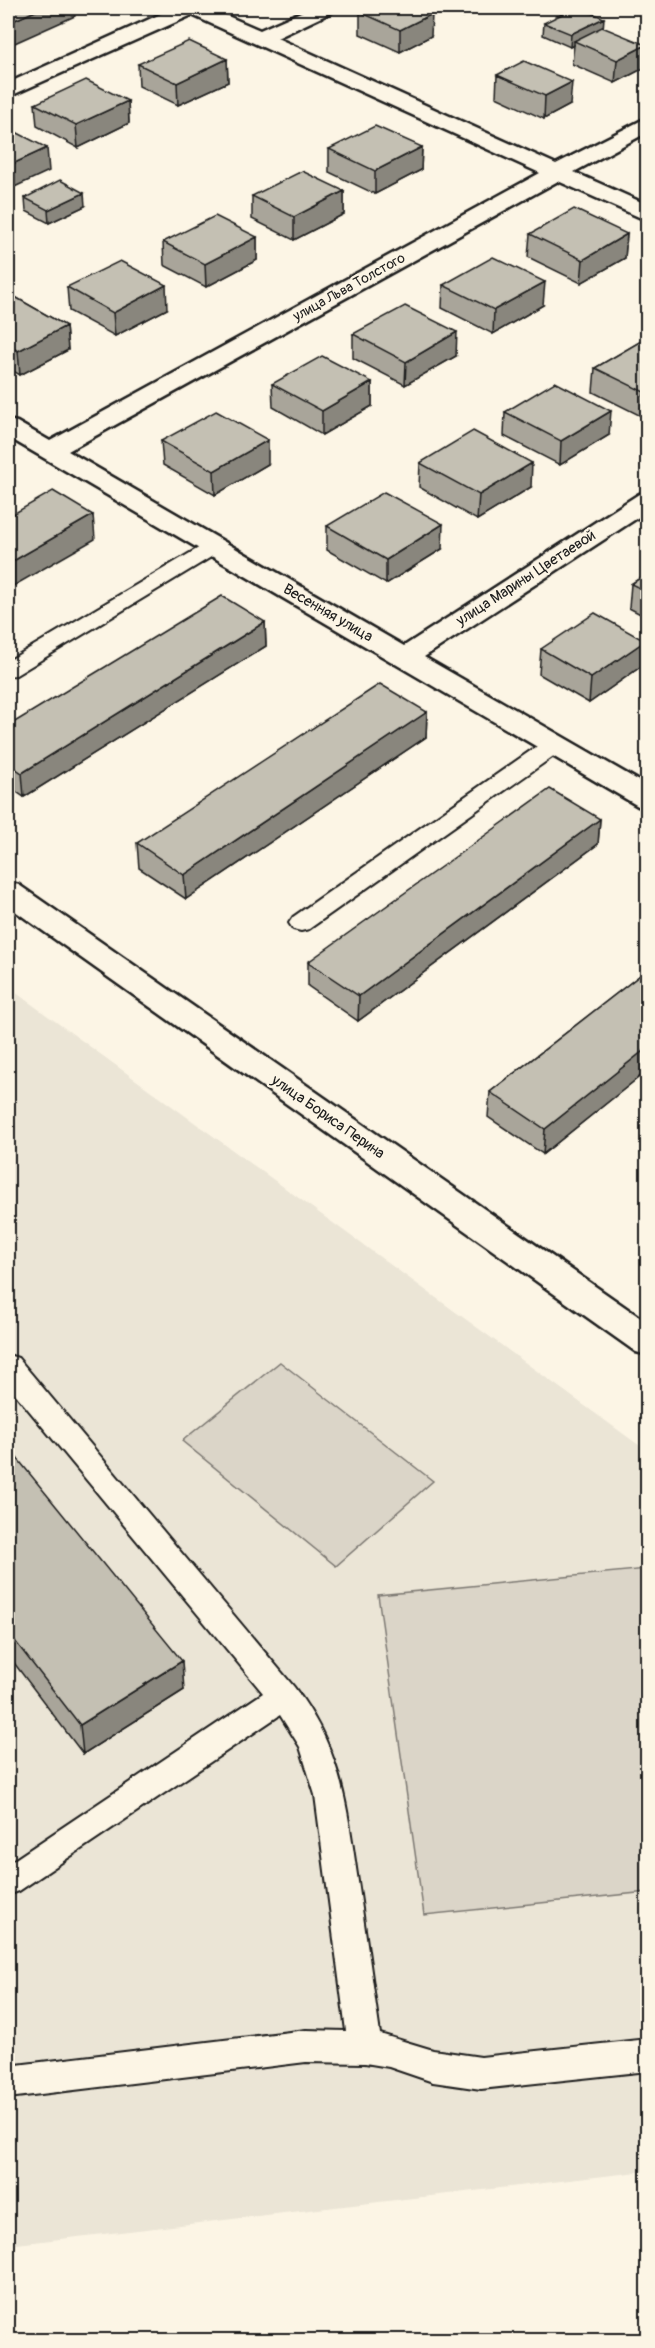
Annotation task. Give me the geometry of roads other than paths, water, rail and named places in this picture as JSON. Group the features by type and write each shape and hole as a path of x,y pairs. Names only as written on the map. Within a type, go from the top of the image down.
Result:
{"street":[{"path":"8,91 191,8 648,214"},
{"path":"261,38 326,8"},
{"name":"улица Льва Толстого","path":"50,451 648,123"},
{"name":"Весенняя улица","path":"8,427 648,799"},
{"name":"улица Марины Цветаевой","path":"405,658 648,499"},
{"name":"улица Бориса Перина","path":"8,892 648,1342"}],"lane":[{"path":"8,670 214,547"},
{"path":"301,923 554,745"},
{"path":"8,1366 283,1696 313,1739 324,1768 330,1796 365,2047"},
{"path":"8,1881 283,1696"},
{"path":"8,2082 306,2046 365,2047 389,2051 433,2066 481,2073 648,2055"}]}
